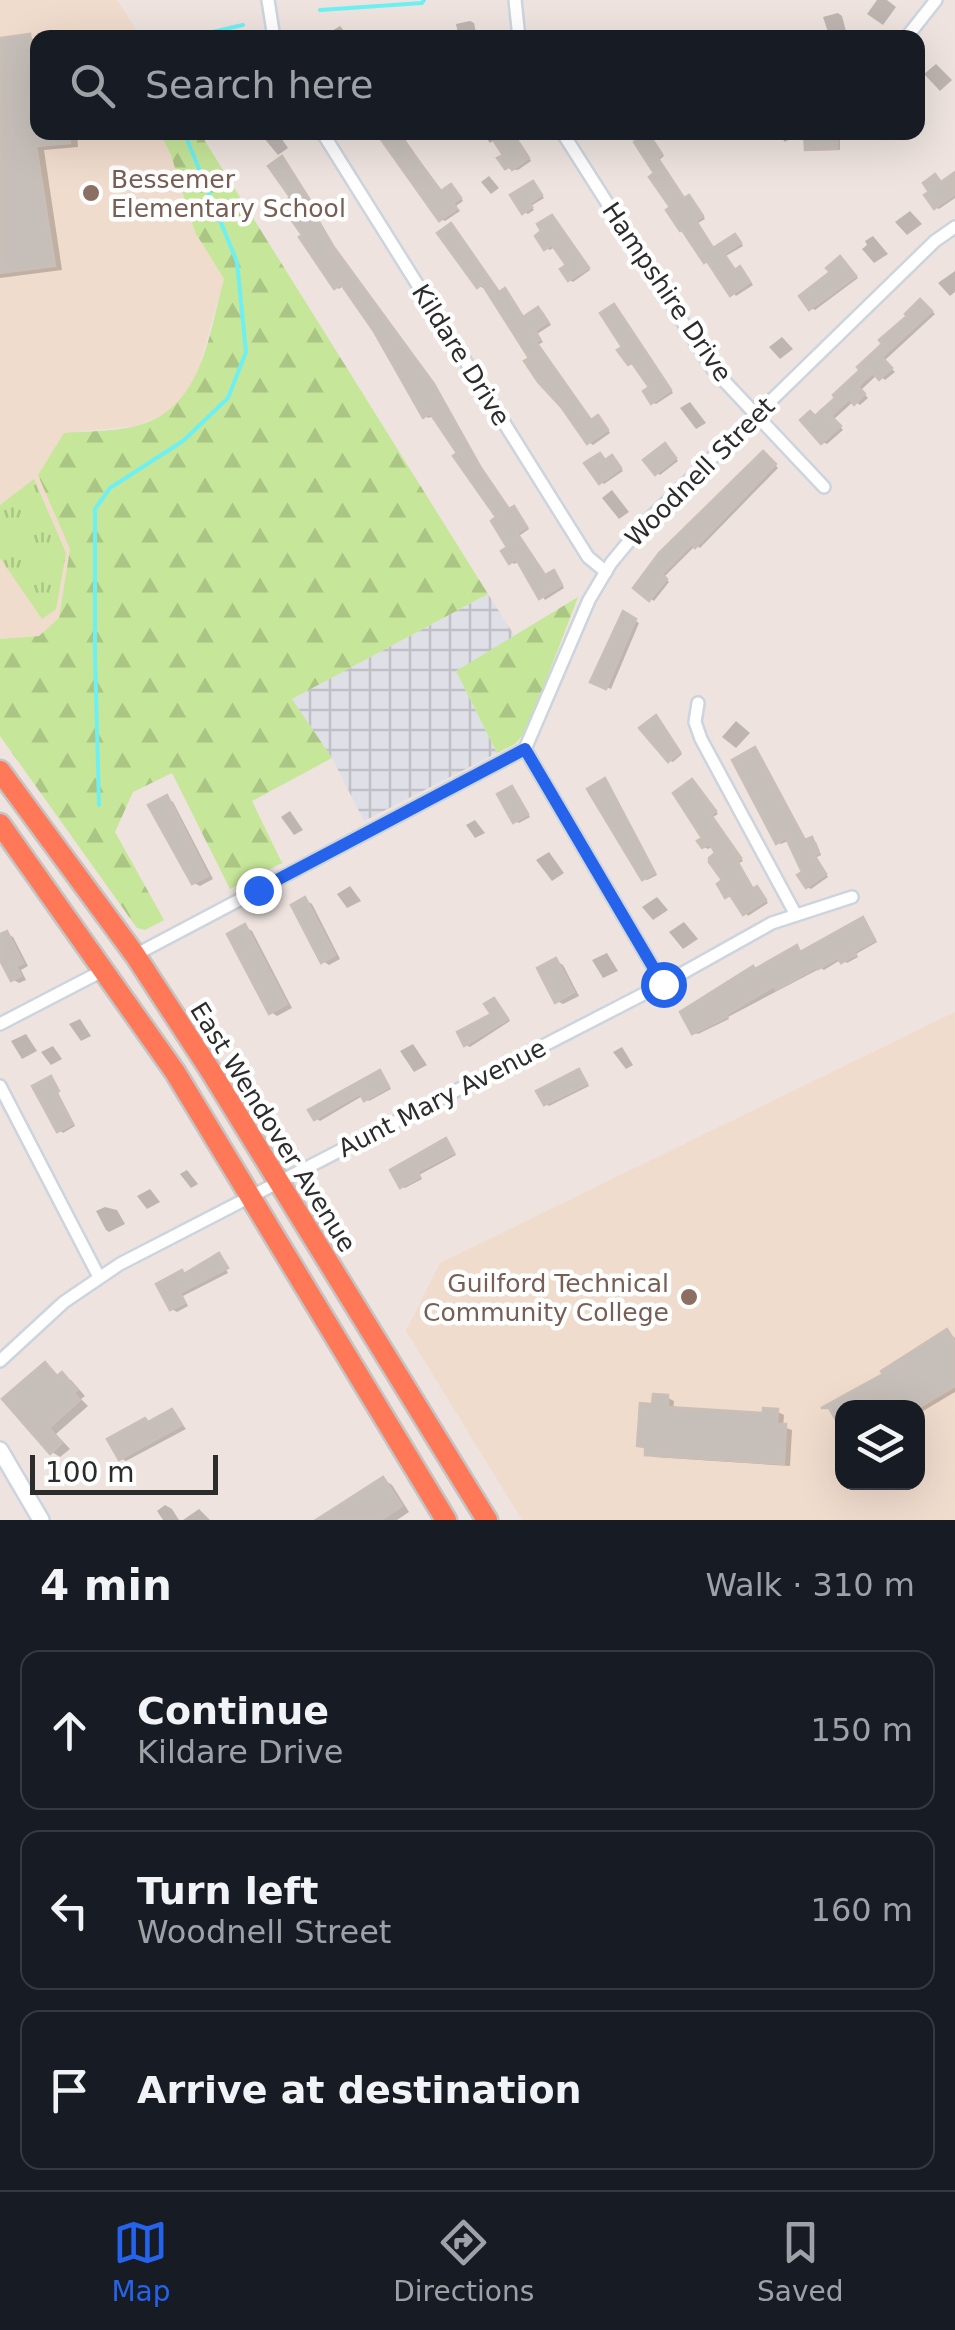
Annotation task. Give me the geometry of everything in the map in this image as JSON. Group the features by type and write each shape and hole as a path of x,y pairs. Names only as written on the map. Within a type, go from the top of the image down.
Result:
{"highway":[{"name":"East Wendover Avenue","path":"0,771 135,955 280,1182 487,1520"},
{"path":"0,824 175,1072 446,1520"}],"main road":[{"path":"0,1450 41,1520"}],"street":[{"path":"268,0 273,30"},
{"path":"515,0 519,30"},
{"path":"912,30 936,0"},
{"name":"Kildare Drive","path":"327,140 588,557 606,572"},
{"name":"Hampshire Drive","path":"567,140 712,368 824,487"},
{"name":"Woodnell Street","path":"525,749 589,600 640,528 935,241 955,227"},
{"path":"698,704 695,722 701,739 796,915"},
{"path":"135,955 525,749 663,984"},
{"name":"Aunt Mary Avenue","path":"0,1362 64,1302 99,1277 663,984 750,934 852,897"},
{"path":"0,1024 104,970"},
{"path":"0,1086 99,1277"}],"shaded area":[{"name":"Bessemer Elementary School","path":"0,0 117,0 136,30 30,30 30,140 164,140 195,232 224,279 195,382 172,411 136,426 64,433 70,549 59,619 39,636 0,639"},
{"path":"488,594 516,638 456,671 497,753 364,821 332,758 292,699"},
{"name":"Guilford Technical Community College","path":"955,1012 955,1520 522,1520 406,1331 440,1263"}],"green space":[{"path":"164,140 204,140 488,594 292,699 332,758 252,801 282,863 230,889 172,773 133,792 115,832 164,920 145,930 137,928 0,736 0,639 39,636 59,618 70,549 38,475 64,433 127,428 158,417 176,404 189,387 207,346 224,279 195,232"},
{"path":"34,479 66,553 56,609 42,619 0,558 0,505"},
{"path":"578,597 527,730 515,744 497,753 456,671"}],"building":[{"path":"30,34 30,140 70,143 36,146 55,266 0,273 0,38"},
{"path":"381,140 403,140 441,191 451,184 461,198 453,203 457,209 439,221"},
{"path":"493,140 517,140 529,158 512,170 510,166 505,169 497,158 503,155"},
{"path":"653,140 662,154 657,157 684,198 689,195 703,216 696,221 713,248 735,234 741,243 724,254 735,270 740,266 750,282 730,296 666,210 670,207 649,177 654,173 634,142"},
{"path":"804,140 837,140 837,149 805,150"},
{"path":"282,156 318,213 315,215 333,246 434,384 509,509 514,506 527,527 517,533 545,575 554,570 562,585 539,599 516,559 509,564 501,551 507,547 491,521 496,517 453,456 457,453 430,413 423,418 373,330 341,284 334,289 299,237 302,235 286,212 293,207 290,197 268,166"},
{"path":"955,172 955,194 934,209 924,195 929,192 923,183 935,174 941,182"},
{"path":"533,181 542,195 522,214 510,195"},
{"path":"552,215 589,268 568,281 560,269 566,265 552,245 544,250 535,236 541,231 537,224"},
{"path":"451,223 499,292 505,288 523,317 538,307 548,322 535,331 540,339 536,342 591,420 598,415 608,430 587,444 538,382 524,361 529,358 482,284 477,288 437,233"},
{"path":"840,256 856,276 809,310 799,296 830,272 826,268"},
{"path":"920,299 932,311 882,357 892,368 879,380 873,373 858,386 865,394 854,405 849,399 831,416 841,426 821,444 800,420 810,411 815,416 835,398 833,395 860,370 857,367 882,344 879,340"},
{"path":"614,304 671,390 651,404 643,391 649,387 617,350 622,347 600,313"},
{"path":"665,443 676,458 655,475 643,460"},
{"path":"763,451 776,464 695,548 692,544 662,574 667,579 649,601 633,588 659,553"},
{"path":"600,453 605,460 612,455 621,468 599,484 584,463"},
{"path":"623,611 636,619 606,689 590,682"},
{"path":"656,715 680,752 668,762 639,728"},
{"path":"755,747 805,840 812,837 819,853 814,855 826,874 806,888 797,875 802,872 786,838 776,844 732,760"},
{"path":"605,778 655,873 642,880 587,789"},
{"path":"692,779 716,811 711,815 741,858 737,861 753,889 757,886 766,900 743,915 730,895 725,898 717,884 722,880 709,862 715,853 710,844 702,848 697,841 702,838 673,793"},
{"path":"512,786 528,814 513,823 497,794"},
{"path":"167,795 208,876 192,884 148,805"},
{"path":"305,897 335,955 321,963 291,905"},
{"path":"863,917 875,940 854,952 856,955 841,963 838,958 817,967 776,990 774,986 727,1017 692,1034 680,1012 753,966 755,969 797,945 800,952"},
{"path":"245,924 287,1004 269,1014 227,934"},
{"path":"7,931 23,963 16,966 21,976 11,981 0,960 0,934"},
{"path":"556,958 574,992 555,1003 537,968"},
{"path":"494,998 508,1019 464,1046 457,1032 491,1014 484,1004"},
{"path":"579,1069 587,1084 544,1105 536,1091"},
{"path":"380,1070 389,1087 364,1101 360,1094 314,1120 308,1110"},
{"path":"51,1076 73,1124 57,1132 32,1086"},
{"path":"446,1138 454,1153 417,1172 420,1177 400,1188 390,1170"},
{"path":"219,1253 228,1268 180,1293 185,1303 170,1310 156,1284 182,1270 184,1274"},
{"path":"947,1329 955,1342 955,1386 925,1404 925,1400 836,1400 883,1374 881,1371"},
{"path":"45,1362 57,1376 62,1372 80,1400 49,1428 62,1443 50,1454 2,1399"},
{"path":"653,1394 668,1395 668,1407 763,1413 763,1408 778,1409 777,1424 786,1424 784,1464 645,1455 645,1447 637,1446 640,1403 652,1404"},
{"path":"835,1400 835,1419 829,1408 821,1408"},
{"path":"172,1409 182,1425 119,1460 107,1439 145,1418 148,1422"},
{"path":"383,1477 402,1506 381,1520 316,1520"}],"waterway":[{"path":"320,10 424,0"},
{"path":"221,30 243,25"},
{"path":"99,805 95,509 110,488 183,441 228,398 246,352 237,262 187,140"}],"place":[{"name":"Bessemer Elementary School","path":"91,193"},
{"name":"Guilford Technical Community College","path":"689,1297"}],"route":[{"path":"258,890 525,749 663,984"}]}
